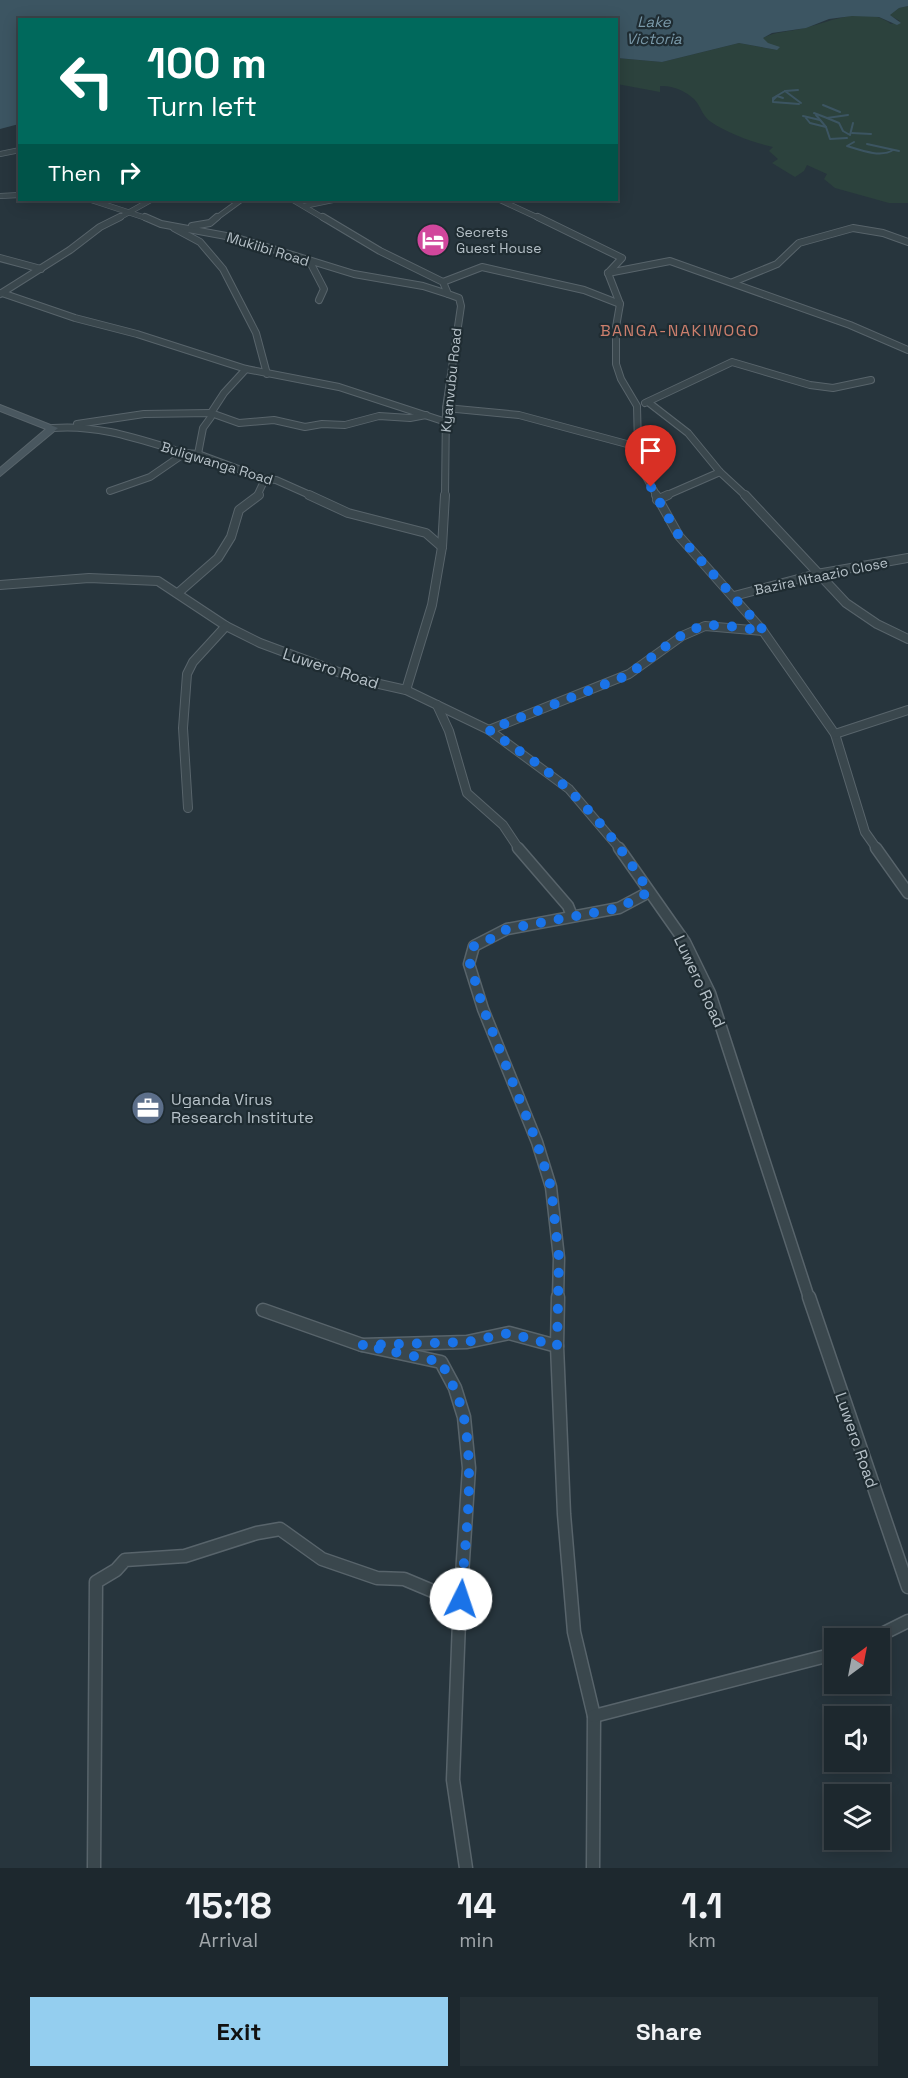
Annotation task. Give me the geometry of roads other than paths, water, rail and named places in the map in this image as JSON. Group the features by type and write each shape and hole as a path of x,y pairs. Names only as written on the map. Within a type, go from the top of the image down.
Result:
{"street":[{"path":"0,154 18,150"},
{"path":"0,196 18,195"},
{"name":"Mukiibi Road","path":"94,201 169,225 237,238 354,274 423,286 448,294"},
{"path":"1,293 41,269 100,227 149,201"},
{"path":"187,227 210,223 240,201"},
{"path":"295,201 380,251 443,282 482,267 584,290 620,304"},
{"path":"304,206 328,201"},
{"path":"502,201 617,254 622,258 608,273"},
{"path":"169,225 200,242 223,269 256,333 267,374"},
{"path":"733,282 777,264 799,243 853,228 883,233 908,242"},
{"path":"0,258 41,269"},
{"path":"608,273 670,261 850,325 908,350"},
{"path":"310,262 324,289 320,300"},
{"path":"608,273 620,304 616,327 616,364 621,379 638,406 638,447 645,475 657,500 689,549 764,631 801,681 835,734 865,832 908,893"},
{"name":"Kyanvubu Road","path":"406,690 432,605 442,547 447,472 446,408 461,306 459,298 448,294 443,282"},
{"path":"1,293 75,318 137,334 246,369 339,387 446,422"},
{"path":"638,406 732,362 810,385 833,388 871,380"},
{"path":"198,454 203,428 212,417 211,413 224,393 246,369"},
{"path":"648,402 688,433 720,472 760,509 817,574 846,603 878,624 908,639"},
{"path":"0,408 53,428 0,473"},
{"path":"446,408 473,408 499,412 638,447"},
{"path":"71,425 116,416 178,411 211,413 239,423 274,420 305,427 322,424 348,425 379,416 410,418 429,415"},
{"name":"Buligwanga Road","path":"53,428 71,425 94,428 185,453 198,454 265,479 276,480 348,513 426,533 442,547"},
{"path":"110,491 147,480 171,466 185,453"},
{"path":"657,500 720,472"},
{"path":"178,593 228,546 237,528 239,510 259,495 265,479"},
{"name":"Bazira Ntaazio Close","path":"734,596 817,574 908,558"},
{"name":"Luwero Road","path":"0,585 89,578 136,578 158,581 226,626 260,643 357,679 406,690 489,730 568,789 597,820 633,865 649,892 685,942 710,993 822,1338 908,1587"},
{"path":"188,808 183,728 187,674 193,662 226,626"},
{"path":"489,730 621,678 636,670 682,636 705,626 764,631"},
{"path":"436,705 449,731 467,794 503,825 524,857 568,906 572,916"},
{"path":"835,734 908,710"},
{"path":"593,1868 594,1716 574,1632 564,1514 557,1346 559,1258 551,1187 537,1143 483,1008 470,964 474,946 507,929 619,908 649,892"},
{"path":"263,1310 362,1345 441,1362 455,1388 464,1417 469,1468 453,1780 466,1868"},
{"path":"362,1345 467,1342 509,1333 557,1346"},
{"path":"94,1868 96,1582 116,1570 119,1564 130,1560 158,1560 185,1556 257,1533 280,1529 322,1559 377,1578 405,1579 435,1592 461,1599"},
{"path":"890,1630 908,1621"},
{"path":"594,1716 824,1657"}],"water":[{"name":"Lake Victoria","path":"0,0 908,0 908,6 899,8 890,15 901,23 897,25 879,17 852,16 829,19 806,28 772,33 763,38 768,43 780,47 777,50 739,43 662,62 618,58 618,18 18,18 18,124 0,129"}],"waterway":[{"path":"785,91 798,90"},
{"path":"773,100 785,91"},
{"path":"785,91 801,103"},
{"path":"773,100 777,96 783,98"},
{"path":"773,100 773,102 799,104"},
{"path":"823,105 840,112"},
{"path":"814,113 827,118"},
{"path":"816,115 826,127"},
{"path":"827,118 848,115"},
{"path":"803,116 820,120"},
{"path":"806,118 810,123 826,127"},
{"path":"827,118 839,123 843,131 850,135 853,123"},
{"path":"826,127 830,139 847,138"},
{"path":"852,133 871,134"},
{"path":"854,142 847,146 877,153 893,150"},
{"path":"867,144 899,151"}],"place":[{"name":"Secrets Guest House","path":"433,240"},
{"name":"Uganda Virus Research Institute","path":"148,1108"}],"district":[{"name":"BANGA-NAKIWOGO","path":"680,330"}]}
